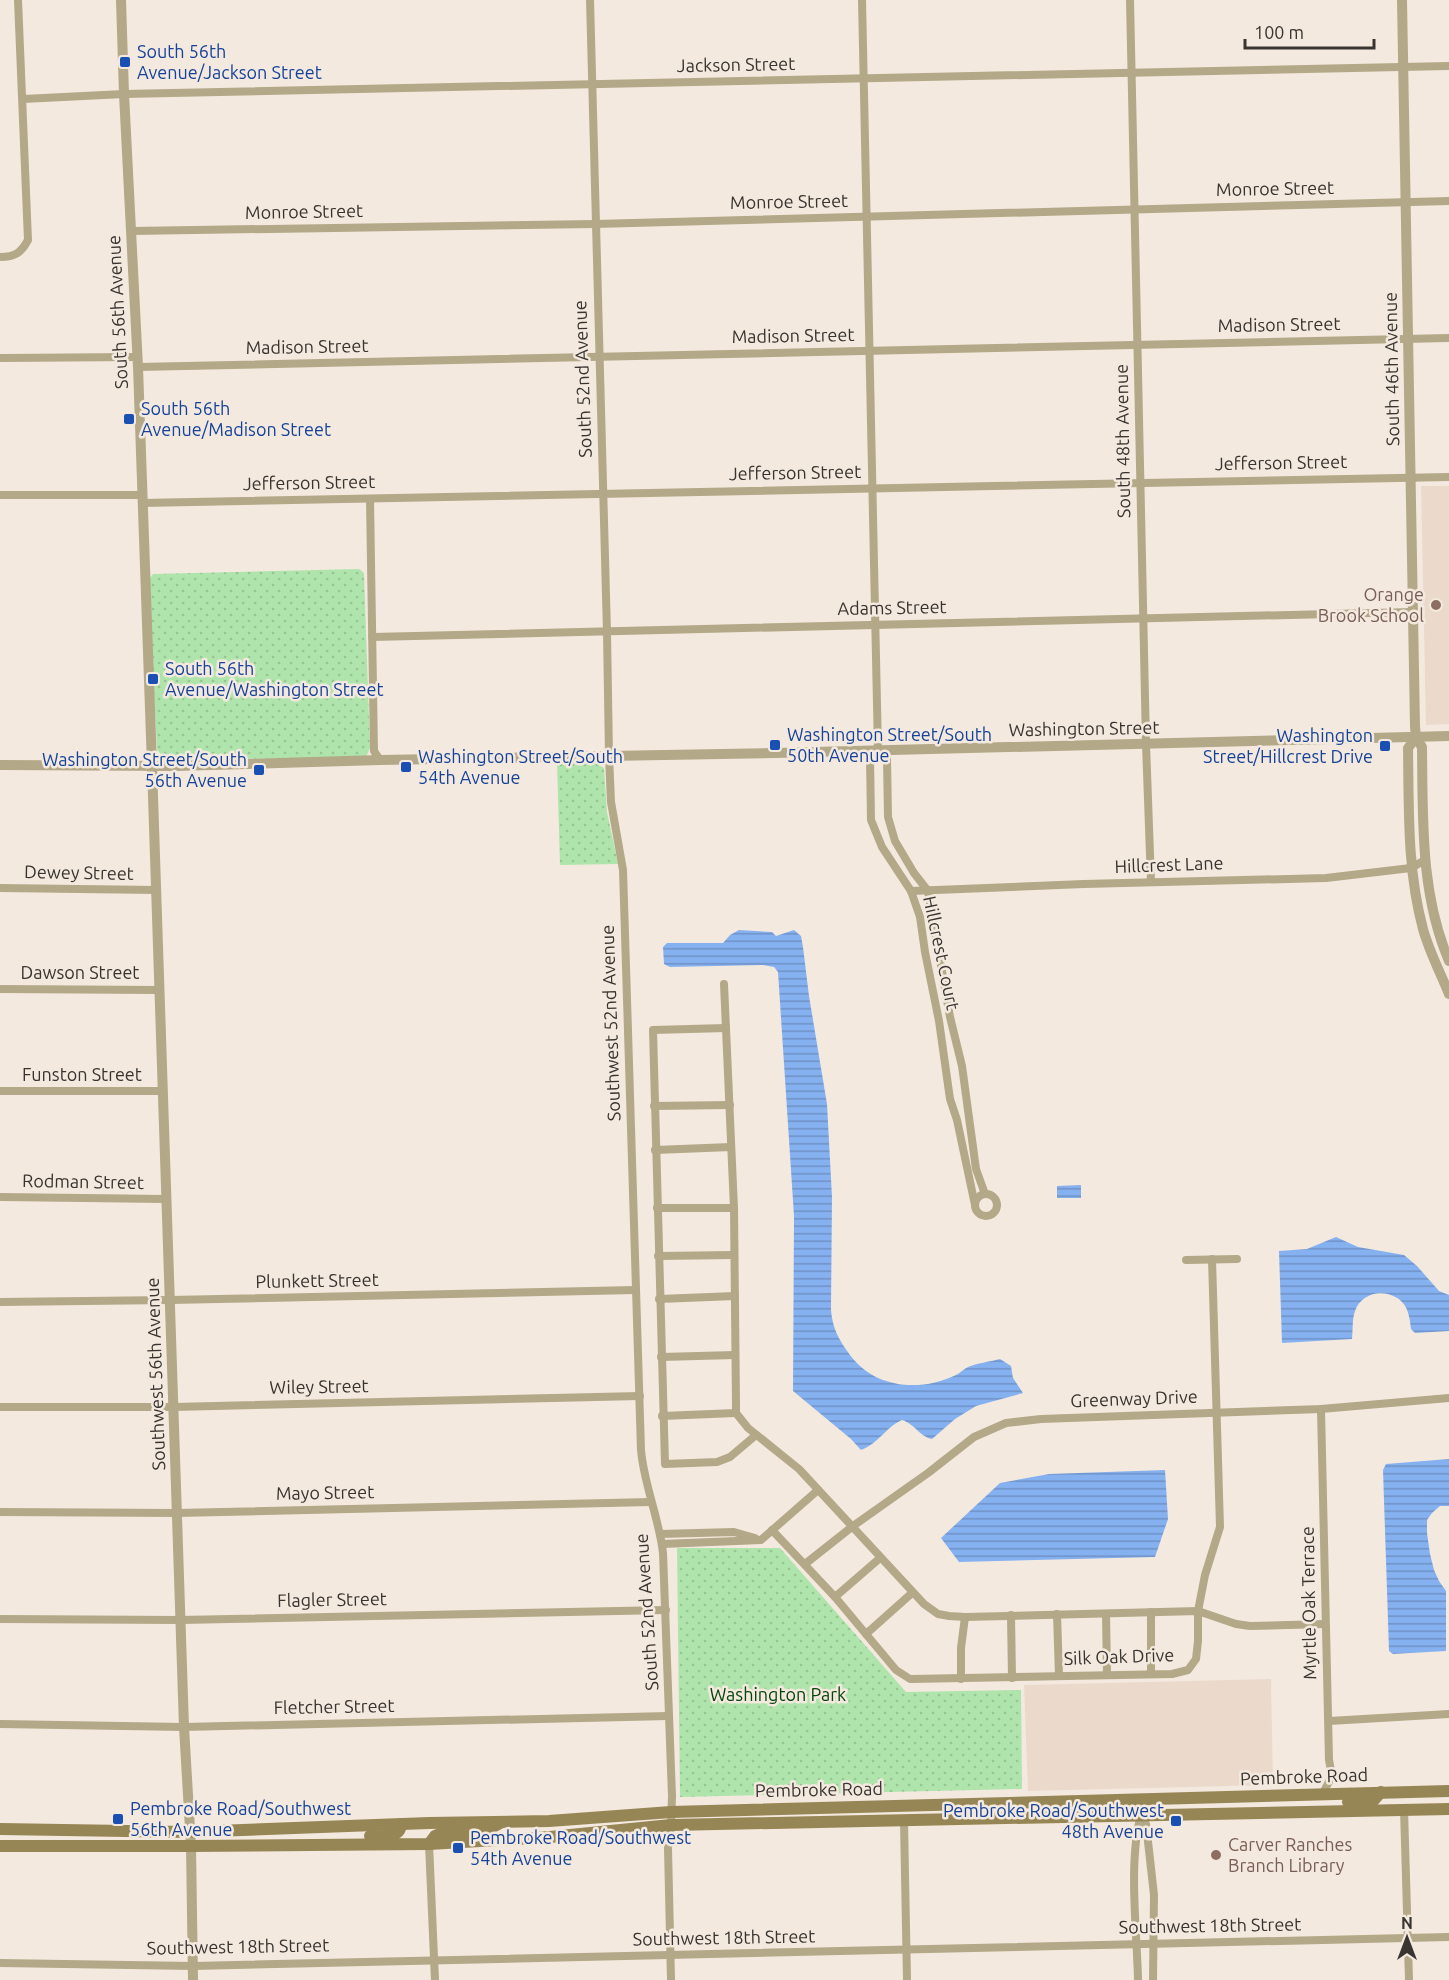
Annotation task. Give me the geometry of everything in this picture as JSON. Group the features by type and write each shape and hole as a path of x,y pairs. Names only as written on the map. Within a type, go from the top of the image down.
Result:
{"main road":[{"name":"Pembroke Road","path":"2,1831 189,1832 549,1821 671,1812 1449,1791"},
{"path":"1257,1812 1311,1804 1372,1802 1381,1792"},
{"path":"1404,1809 1418,1800 1449,1799"},
{"path":"904,1821 922,1811 987,1809 1005,1803"},
{"path":"813,1822 836,1815 879,1813 893,1806"},
{"name":"Pembroke Road","path":"0,1846 429,1844 550,1837 671,1825 1449,1809"},
{"path":"429,1844 435,1836 442,1833 487,1830 503,1821"},
{"path":"338,1844 350,1837 397,1834 401,1824"}],"street":[{"path":"0,257 10,257 21,252 28,240 18,0"},
{"name":"South 56th Avenue","path":"121,0 152,766"},
{"name":"South 52nd Avenue","path":"590,0 609,756"},
{"path":"862,0 878,751"},
{"name":"South 48th Avenue","path":"1130,0 1151,882"},
{"name":"South 46th Avenue","path":"1402,0 1416,738 1422,747 1425,860 1432,907 1449,961"},
{"name":"Jackson Street","path":"23,99 124,94 1449,66"},
{"name":"Monroe Street","path":"130,231 595,224 1449,201"},
{"name":"Madison Street","path":"0,358 137,362 599,357 1449,338"},
{"name":"Jefferson Street","path":"0,495 142,499 370,499 1449,477"},
{"path":"370,499 374,751 380,760"},
{"name":"Adams Street","path":"372,637 1412,612"},
{"name":"Washington Street","path":"0,765 152,766 1449,736"},
{"name":"South 46th Avenue","path":"1416,738 1408,748 1411,868 1424,930 1449,994"},
{"name":"Hillcrest Court","path":"975,1205 957,1120 950,1099 939,1020 920,917 911,891 882,847 871,820 870,757 878,751 886,758 888,817 895,841 928,891 950,1017 962,1066 976,1169 985,1194"},
{"name":"Southwest 52nd Avenue","path":"609,756 611,802 623,870 635,1290"},
{"name":"Southwest 56th Avenue","path":"152,766 180,1620 191,1846 193,1980"},
{"name":"Hillcrest Lane","path":"911,891 1326,878 1411,868 1425,860"},
{"name":"Dewey Street","path":"0,888 157,890"},
{"path":"724,984 734,1208 736,1413 748,1428 799,1469 912,1593 930,1610 938,1614 965,1617 1198,1611 1236,1624 1250,1626 1325,1624"},
{"name":"Dawson Street","path":"0,989 160,990"},
{"path":"726,1028 653,1030 665,1464 717,1462 730,1457 756,1435"},
{"name":"Funston Street","path":"0,1091 163,1091"},
{"path":"654,1106 730,1105"},
{"path":"655,1150 731,1147"},
{"path":"985,1194 992,1195 997,1200 998,1208 994,1214 983,1216 977,1211 975,1205 978,1197 985,1194"},
{"name":"Rodman Street","path":"0,1197 166,1199"},
{"path":"657,1209 734,1208"},
{"path":"658,1256 734,1256"},
{"name":"Silk Oak Drive","path":"772,1530 835,1597 903,1677 917,1680 1012,1678 1151,1674 1188,1670 1193,1665 1198,1652 1198,1611 1205,1575 1220,1527 1212,1259"},
{"path":"1186,1260 1237,1259"},
{"name":"South 52nd Avenue","path":"635,1290 643,1468 662,1544 666,1610 671,1825"},
{"name":"Plunkett Street","path":"0,1302 635,1290"},
{"path":"659,1299 735,1296"},
{"path":"661,1357 735,1355"},
{"name":"Wiley Street","path":"0,1407 174,1407 640,1396"},
{"name":"Greenway Drive","path":"805,1564 853,1526 928,1473 965,1442 996,1426 1034,1419 1321,1408 1449,1398"},
{"name":"Myrtle Oak Terrace","path":"1321,1408 1329,1760 1332,1776 1323,1794"},
{"path":"662,1416 736,1413"},
{"path":"662,1544 761,1540 818,1490"},
{"name":"Mayo Street","path":"0,1512 177,1513 651,1502"},
{"path":"660,1534 734,1532 761,1540"},
{"path":"835,1597 880,1558"},
{"path":"866,1634 912,1593"},
{"name":"Flagler Street","path":"0,1619 180,1620 666,1610"},
{"path":"1151,1612 1151,1674"},
{"path":"1057,1614 1059,1676"},
{"path":"1106,1614 1107,1675"},
{"path":"1011,1616 1012,1678"},
{"path":"961,1679 961,1648 965,1617"},
{"path":"1329,1721 1449,1714"},
{"name":"Fletcher Street","path":"0,1724 184,1727 669,1716"},
{"path":"1138,1799 1141,1815 1146,1824 1152,1875 1155,1943 1153,1980"},
{"path":"1404,1809 1409,1980"},
{"path":"1138,1980 1134,1874 1138,1825 1141,1815"},
{"path":"904,1821 907,1980"},
{"path":"671,1825 668,1848 671,1980"},
{"path":"429,1844 435,1980"},
{"name":"Southwest 18th Street","path":"0,1963 193,1965 1449,1937"}],"shaded area":[{"name":"Orange Brook School","path":"1421,486 1449,486 1449,724 1426,725"},
{"path":"1271,1679 1273,1785 1028,1791 1024,1685"}],"green space":[{"path":"359,569 364,573 370,748 366,757 167,760 157,750 148,581 153,574"},
{"path":"557,762 594,762 604,768 607,812 618,864 560,865"},
{"name":"Washington Park","path":"677,1548 780,1548 906,1692 1021,1690 1022,1789 680,1797"}],"water":[{"path":"739,930 772,932 776,936 794,930 801,936 827,1104 832,1197 831,1309 835,1328 843,1344 860,1366 872,1375 899,1384 928,1384 956,1375 966,1368 1000,1359 1011,1366 1013,1378 1023,1393 976,1406 955,1419 932,1439 902,1420 861,1450 793,1391 794,1216 778,972 774,967 763,965 670,967 664,964 663,947 667,943 723,943"},
{"path":"1081,1185 1081,1198 1057,1198 1057,1186"},
{"path":"1336,1237 1358,1247 1404,1255 1439,1291 1449,1295 1449,1331 1415,1333 1411,1329 1408,1312 1402,1302 1383,1293 1369,1296 1358,1304 1353,1317 1352,1339 1282,1343 1279,1251 1307,1249"},
{"path":"1449,1459 1449,1506 1440,1506 1427,1520 1427,1533 1434,1570 1446,1591 1446,1651 1393,1654 1389,1651 1383,1470 1386,1464"},
{"path":"1165,1470 1168,1519 1155,1557 959,1562 941,1538 1000,1483 1049,1474"}],"place":[{"name":"South 56th Avenue/Jackson Street","path":"125,62"},
{"name":"South 56th Avenue/Madison Street","path":"129,419"},
{"name":"Orange Brook School","path":"1436,605"},
{"name":"South 56th Avenue/Washington Street","path":"153,679"},
{"name":"Washington Street/South 50th Avenue","path":"775,745"},
{"name":"Washington Street/Hillcrest Drive","path":"1385,746"},
{"name":"Washington Street/South 54th Avenue","path":"406,767"},
{"name":"Washington Street/South 56th Avenue","path":"259,770"},
{"name":"Pembroke Road/Southwest 56th Avenue","path":"118,1819"},
{"name":"Pembroke Road/Southwest 48th Avenue","path":"1176,1821"},
{"name":"Pembroke Road/Southwest 54th Avenue","path":"458,1848"},
{"name":"Carver Ranches Branch Library","path":"1216,1855"}]}
